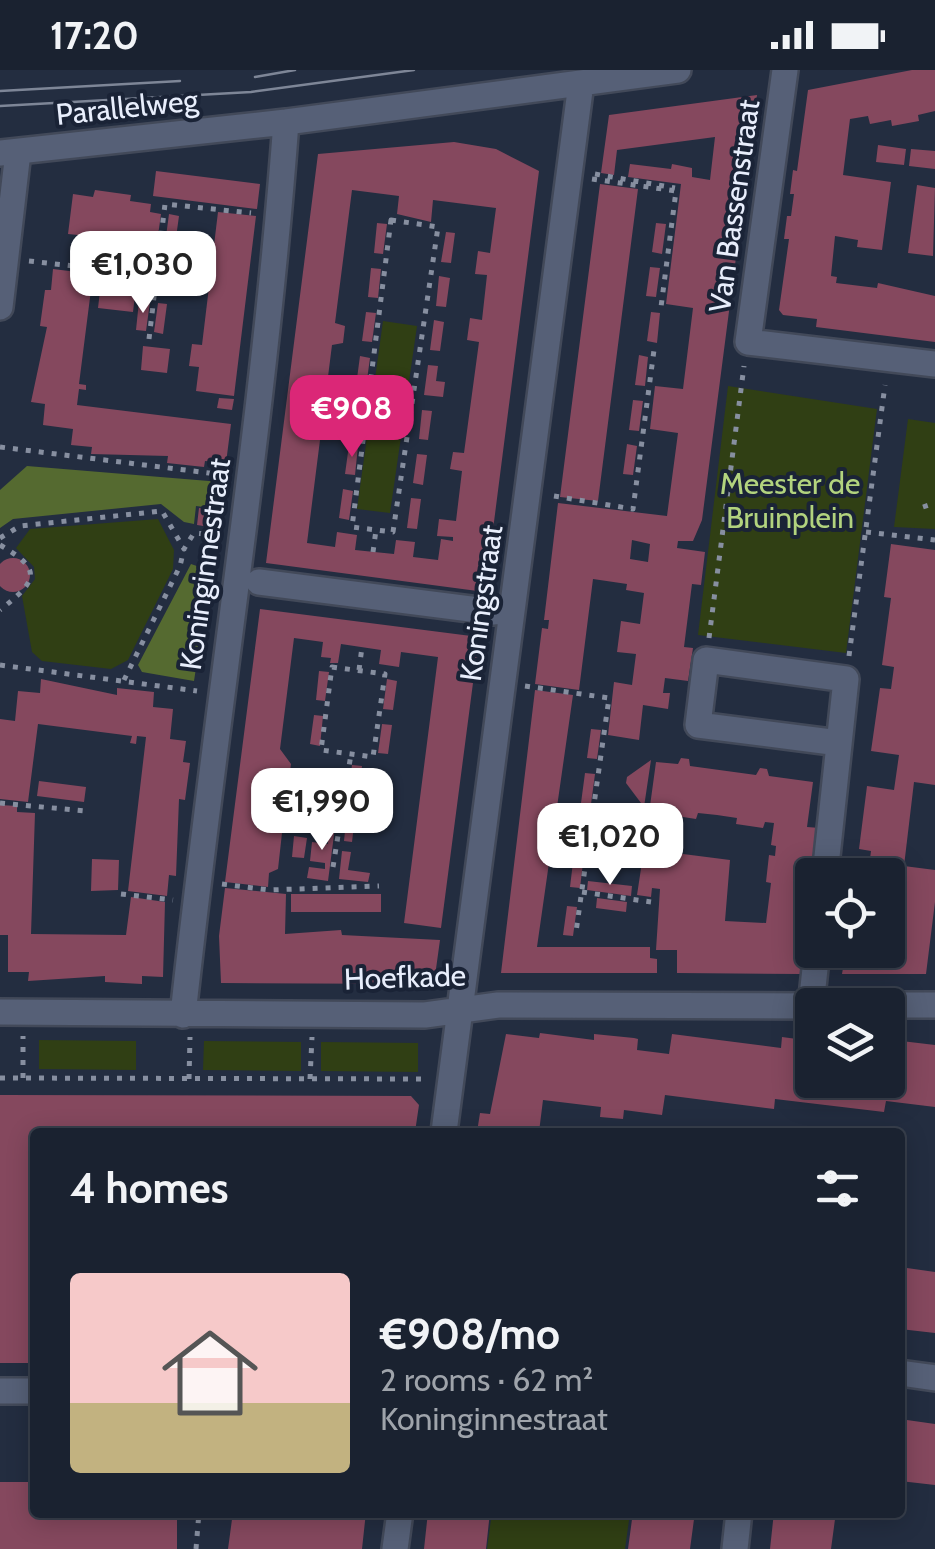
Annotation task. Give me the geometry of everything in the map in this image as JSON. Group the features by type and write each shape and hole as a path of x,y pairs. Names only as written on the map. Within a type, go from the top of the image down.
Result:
{"street":[{"name":"Parallelweg","path":"9,152 286,122 678,70"},
{"name":"Van Bassenstraat","path":"785,70 748,342 935,364"},
{"name":"Koningstraat","path":"445,1128 536,455 581,83"},
{"name":"Koninginnestraat","path":"187,1015 197,892 250,479 286,122"},
{"path":"0,307 6,259 9,152"},
{"path":"260,582 494,612"},
{"path":"827,858 840,743 846,679 706,660 698,725 840,743"},
{"name":"Hoefkade","path":"11,1012 425,1015 498,1004 795,1006"},
{"path":"905,1005 935,1005"},
{"path":"905,1375 935,1378"},
{"path":"0,1391 30,1391"},
{"path":"395,1549 399,1518"},
{"path":"735,1549 738,1518"}],"path":[{"path":"570,173 676,188"},
{"path":"570,173 676,192 661,307"},
{"path":"149,339 165,204 279,216"},
{"path":"391,220 438,226 393,532 376,530 352,527 391,220"},
{"path":"6,259 136,273"},
{"path":"706,660 748,342"},
{"path":"536,455 558,462 554,498 632,509 654,350"},
{"path":"846,679 888,359"},
{"path":"0,447 250,479"},
{"path":"923,507 935,503"},
{"path":"0,610 21,594 32,576 31,566 0,541 20,526 162,512 184,549"},
{"path":"373,552 376,530"},
{"path":"866,532 935,540"},
{"path":"124,680 194,533 221,536"},
{"path":"359,670 362,647"},
{"path":"0,665 220,694"},
{"path":"332,667 359,670 385,674 373,757 321,750 332,667"},
{"path":"502,683 609,698 576,932"},
{"path":"333,868 351,754"},
{"path":"0,802 85,810"},
{"path":"121,894 379,886"},
{"path":"582,892 652,902"},
{"path":"11,1012 22,1078"},
{"path":"310,1079 312,1012"},
{"path":"187,1015 189,1079"},
{"path":"0,1078 451,1079"},
{"path":"196,1549 199,1518"}],"green space":[{"path":"383,321 417,326 390,513 357,509"},
{"name":"Meester de Bruinplein","path":"728,386 877,409 846,653 698,635"},
{"path":"908,419 935,423 935,529 894,527"},
{"path":"27,466 221,482 219,509 196,506 194,524 184,522 161,504 13,519 0,528 0,490"},
{"path":"158,519 174,550 173,569 128,660 111,669 42,661 32,652 22,596 35,579 34,567 16,548 30,529"},
{"path":"191,564 211,571 194,681 142,672 138,665"},
{"path":"39,1040 136,1041 136,1070 39,1069"},
{"path":"204,1041 301,1042 301,1071 203,1070"},
{"path":"321,1042 418,1043 418,1072 321,1071"},
{"path":"491,1518 629,1518 625,1549 487,1549"}],"building":[{"path":"912,70 935,70 935,111 918,115 919,121 892,126 891,120 870,124 868,116 850,119 843,175 891,182 882,250 857,247 858,240 835,236 831,276 837,277 836,283 877,288 878,283 935,296 935,342 816,327 817,319 783,315 779,310 789,239 784,239 787,216 791,216 793,170 797,171 808,90"},
{"path":"757,95 702,520 693,541 678,541 677,548 705,552 701,585 692,584 684,647 693,648 688,681 665,678 663,693 670,693 668,709 643,705 639,740 608,735 614,682 632,685 636,654 617,652 621,621 640,624 644,593 626,590 627,584 593,579 579,690 535,684 542,628 548,629 549,620 544,620 558,503 667,516 678,433 650,429 655,386 683,389 693,308 666,304 681,184 628,177 630,164 671,169 672,164 692,168 692,177 710,180 715,137 617,150 614,175 601,173 609,115","holes":["632,540 650,544 648,562 630,559"]},
{"path":"454,142 496,149 539,171 485,592 266,563 318,154","holes":["352,190 399,196 397,214 431,222 433,200 496,208 490,253 478,251 475,274 487,275 482,320 470,318 467,340 479,342 464,453 453,452 450,469 462,471 456,521 439,519 437,536 453,537 453,541 441,539 438,560 413,557 415,542 396,540 394,554 355,550 357,535 337,532 335,547 307,543 332,345 343,343 345,326 335,323"]},
{"path":"878,145 906,149 904,165 876,162"},
{"path":"911,149 935,151 935,169 909,166"},
{"path":"156,171 260,184 257,209 153,196"},
{"path":"600,184 638,189 598,501 560,497"},
{"path":"917,185 935,188 933,256 908,253"},
{"path":"95,190 131,195 130,201 151,204 150,212 161,214 157,243 68,234 73,194 93,197"},
{"path":"218,212 256,216 234,396 196,391 199,367 189,366 192,344 202,345"},
{"path":"169,214 179,216 175,245 165,244"},
{"path":"377,223 387,224 383,254 374,253"},
{"path":"656,223 666,224 662,254 652,252"},
{"path":"446,232 455,233 451,263 441,262"},
{"path":"145,256 155,258 151,287 141,286"},
{"path":"163,259 173,260 171,274 183,276 180,292 160,288"},
{"path":"650,267 660,268 656,297 646,296"},
{"path":"371,268 381,269 378,298 368,297"},
{"path":"53,269 93,274 79,384 86,385 86,390 79,389 77,405 231,424 226,463 205,461 204,467 167,463 168,456 91,454 92,447 71,445 73,429 43,425 45,404 31,402 47,327 40,326 45,290 51,290"},
{"path":"102,274 137,279 133,312 98,308"},
{"path":"439,276 450,278 446,307 436,306"},
{"path":"139,301 150,302 146,331 136,330"},
{"path":"158,303 167,304 163,334 154,332"},
{"path":"366,312 376,313 372,342 362,341"},
{"path":"651,312 660,313 657,343 647,341"},
{"path":"434,320 444,322 440,351 430,350"},
{"path":"143,346 170,349 167,373 141,370"},
{"path":"639,355 648,357 645,386 635,385"},
{"path":"360,356 370,358 366,387 356,386"},
{"path":"428,365 438,366 436,381 445,382 443,397 424,395"},
{"path":"219,398 234,399 232,410 217,408"},
{"path":"354,400 364,402 360,431 350,430"},
{"path":"633,400 643,401 639,431 629,430"},
{"path":"422,410 432,411 428,440 419,439"},
{"path":"627,444 637,446 633,475 623,474"},
{"path":"349,445 358,446 355,475 345,474"},
{"path":"417,454 427,455 423,485 413,483"},
{"path":"343,489 353,491 349,520 339,518"},
{"path":"411,498 421,499 417,529 407,528"},
{"path":"199,508 212,510 210,527 197,525"},
{"path":"891,544 935,550 935,785 914,782 905,858 870,858 871,851 859,849 867,786 894,790 899,755 871,751 880,688 891,689 894,667 882,665 891,598 884,597"},
{"path":"13,558 25,563 25,587 13,592 1,587 1,563"},
{"path":"260,609 479,637 441,928 404,923 438,657 401,652 399,667 379,664 381,650 341,644 338,663 330,663 331,658 321,657 323,642 294,638 280,749 291,764 286,802 291,802 288,825 283,824 278,869 269,873 268,887 225,882"},
{"path":"319,671 329,672 325,701 316,700"},
{"path":"41,679 117,695 117,688 154,692 153,707 173,709 170,739 186,741 183,762 190,763 185,800 179,799 176,876 169,875 167,896 128,891 146,737 137,736 136,744 130,743 132,736 38,724 28,802 0,799 0,719 15,721 18,691 40,693"},
{"path":"387,679 397,681 393,710 383,709"},
{"path":"535,690 573,695 537,947 650,947 650,958 657,959 657,973 501,973"},
{"path":"314,715 323,716 320,746 310,744"},
{"path":"382,724 392,725 388,754 378,753"},
{"path":"591,729 601,730 597,759 587,758"},
{"path":"681,758 689,759 690,766 756,775 760,768 767,769 769,776 813,782 807,827 820,828 816,858 795,858 795,968 802,968 801,974 677,973 677,950 656,950 660,889 652,888 651,897 637,895 644,849 730,860 725,921 766,923 771,883 766,882 769,855 775,856 776,846 771,845 774,823 765,822 763,828 736,824 737,818 698,813 696,819 670,815 670,809 650,806 656,762 678,764"},
{"path":"651,760 644,807 626,783 627,777"},
{"path":"352,765 362,766 358,798 348,797"},
{"path":"585,773 595,774 591,804 581,803"},
{"path":"301,774 314,776 312,793 299,792"},
{"path":"39,781 86,787 84,802 37,796"},
{"path":"348,802 368,805 365,827 354,825 352,842 344,841"},
{"path":"0,805 17,806 17,812 35,813 31,934 126,935 131,897 165,902 163,977 142,976 142,984 105,982 105,976 28,981 29,972 8,972 8,935 0,935"},
{"path":"579,818 589,819 585,848 575,847"},
{"path":"314,825 335,827 328,881 307,878 309,867 325,869 325,863 310,861 312,842 328,844 328,838 312,836"},
{"path":"294,836 307,838 304,858 292,857"},
{"path":"342,851 351,852 348,870 370,873 368,882 339,879"},
{"path":"92,859 119,860 118,890 91,891"},
{"path":"573,862 583,863 580,888 570,887"},
{"path":"905,866 935,870 926,974 842,974 843,968 905,968"},
{"path":"588,881 632,886 631,896 587,890"},
{"path":"225,888 286,894 285,934 341,930 342,935 440,940 435,976 426,984 221,983 219,936"},
{"path":"291,894 381,894 381,912 291,912"},
{"path":"597,898 627,902 626,912 596,908"},
{"path":"567,906 577,907 573,936 563,935"},
{"path":"540,1033 594,1040 594,1034 634,1038 638,1039 637,1050 669,1054 672,1034 781,1048 782,1037 795,1039 795,1098 905,1098 905,1041 935,1045 935,1107 886,1101 884,1112 775,1099 774,1109 665,1095 662,1115 624,1110 623,1119 600,1117 601,1107 543,1100 540,1128 478,1128 480,1113 490,1114 506,1034 539,1038"},
{"path":"0,1095 411,1096 419,1105 416,1128 30,1128 30,1363 0,1363"},
{"path":"905,1268 935,1272 935,1333 905,1330"},
{"path":"905,1420 935,1424 935,1485 905,1482"},
{"path":"0,1482 29,1482 30,1518 177,1518 177,1549 0,1549"},
{"path":"232,1518 365,1518 362,1549 228,1549"},
{"path":"427,1518 489,1518 486,1549 424,1549"},
{"path":"632,1518 694,1518 690,1549 628,1549"},
{"path":"773,1518 835,1518 831,1549 770,1549"}],"tram line":[{"path":"255,77 295,70"},
{"path":"0,106 251,92 414,70"},
{"path":"0,91 180,81"}]}
